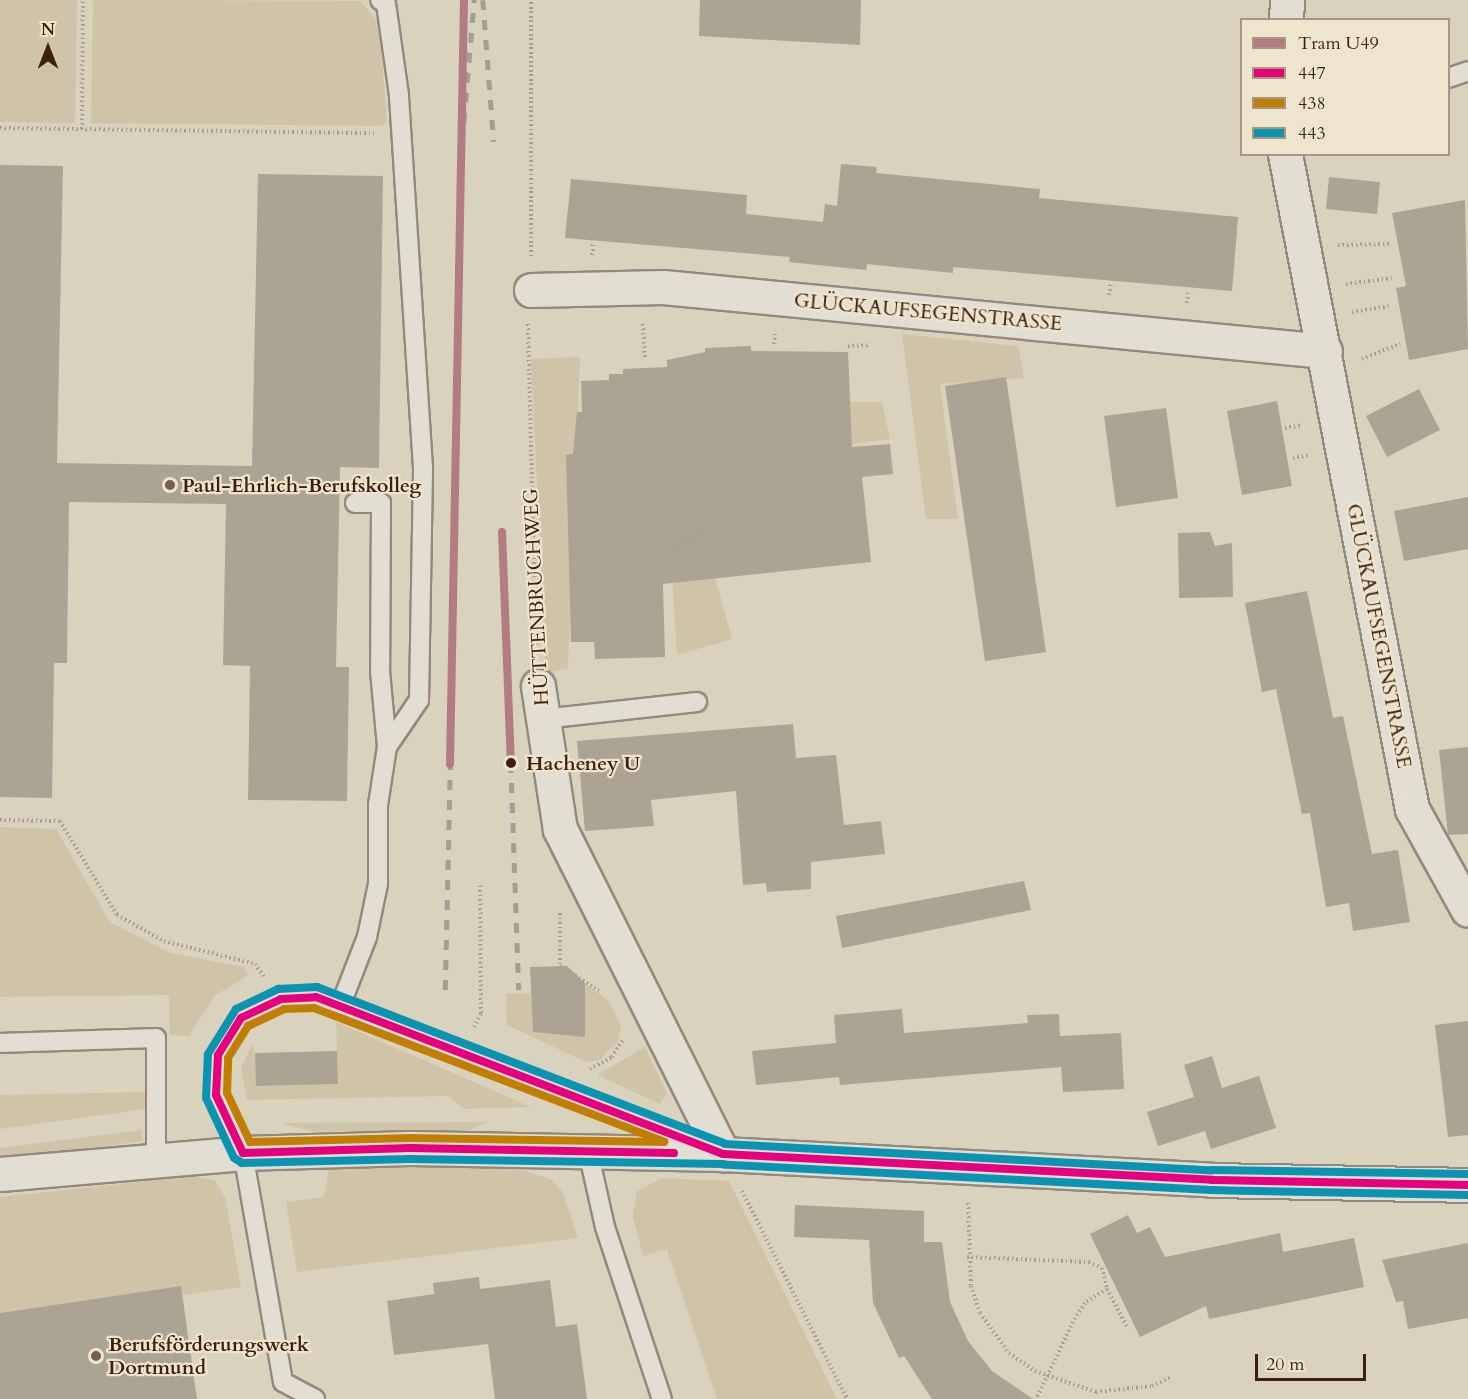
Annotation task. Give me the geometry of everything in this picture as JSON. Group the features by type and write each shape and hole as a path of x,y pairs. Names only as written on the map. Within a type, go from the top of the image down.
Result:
{"street":[{"path":"1286,18 1287,0"},
{"name":"GLÜCKAUFSEGENSTRASSE","path":"1285,156 1325,351 1412,810 1468,910"},
{"name":"GLÜCKAUFSEGENSTRASSE","path":"531,290 663,287 1325,351"},
{"name":"HÜTTENBRUCHWEG","path":"537,686 560,829 642,998 723,1154"},
{"path":"0,1174 243,1153 588,1151 723,1154 969,1167 1468,1185"}],"lane":[{"path":"380,0 386,4 402,133 423,468 419,700 387,747"},
{"path":"1450,78 1468,71"},
{"path":"342,1004 367,937 378,884 378,805 387,747 380,671 381,503 355,503"},
{"path":"543,719 697,702"},
{"path":"315,1399 283,1382 243,1153 216,1095 218,1055 241,1018 281,999 316,997 342,1004 723,1154"},
{"path":"0,1043 156,1038 156,1160"},
{"path":"588,1151 605,1227 662,1399"}],"path":[{"path":"81,129 83,0"},
{"name":"HÜTTENBRUCHWEG","path":"531,0 531,290 526,359 537,686"},
{"path":"0,128 402,133"},
{"path":"1333,245 1392,244"},
{"path":"1341,285 1392,278"},
{"path":"1347,312 1389,306"},
{"path":"643,323 645,360"},
{"path":"665,554 707,527"},
{"path":"0,820 60,821 117,915 164,942 224,952 255,964 281,999"},
{"path":"474,1028 481,1013 480,885"},
{"path":"578,1071 595,1069 612,1058 623,1044 622,1009 642,998"},
{"path":"969,1167 967,1257 980,1313 992,1333 1009,1353 1047,1376 1096,1392 1133,1389 1170,1377"},
{"path":"739,1186 847,1399"},
{"path":"967,1257 1097,1263 1107,1289 1128,1329"},
{"path":"1036,1399 1085,1303 1107,1289"}],"shaded area":[{"path":"0,0 77,0 75,123 0,122"},
{"path":"93,0 360,1 379,23 387,121 382,126 91,123"},
{"path":"902,334 1018,346 1024,378 940,384 958,519 926,519"},
{"path":"580,357 568,668 546,673 531,359"},
{"path":"848,402 882,402 890,439 646,471"},
{"path":"712,566 732,639 677,655 672,575"},
{"path":"0,827 56,829 110,922 170,953 244,967 249,975 214,996 189,1036 170,1035 169,995 0,997"},
{"path":"585,983 609,1001 621,1025 618,1041 600,1060 586,1062 507,1025 506,994 531,993 533,1032 585,1037"},
{"path":"336,1022 531,1107 465,1109 448,1096 247,1100 241,1068 253,1043 257,1086 338,1084"},
{"path":"645,1047 667,1093 660,1104 597,1075"},
{"path":"146,1092 146,1109 0,1129 0,1095"},
{"path":"486,1122 468,1131 311,1131 281,1123"},
{"path":"142,1130 143,1141 0,1160 0,1148"},
{"path":"515,1167 552,1180 562,1191 578,1238 297,1272 286,1202 324,1197 329,1168"},
{"path":"195,1176 215,1181 225,1197 241,1287 182,1295 181,1286 0,1313 0,1197"},
{"path":"662,1178 729,1181 837,1399 717,1399 667,1249 643,1256 633,1217 637,1191"}],"building":[{"path":"700,0 861,0 860,45 699,36"},
{"path":"841,164 877,167 876,173 1040,189 1039,198 1238,217 1232,291 953,267 953,273 867,264 866,270 789,262 790,257 565,238 571,179 747,195 746,214 823,222 825,204 837,206"},
{"name":"Paul-Ehrlich-Berufskolleg","path":"0,165 63,166 57,463 252,466 258,174 383,176 379,468 340,467 336,667 349,667 347,801 248,800 250,666 223,665 226,504 69,502 67,663 54,663 52,798 0,797"},
{"path":"1329,177 1380,182 1377,214 1326,209"},
{"path":"1465,200 1468,349 1409,360 1396,288 1406,286 1392,213"},
{"path":"751,346 751,351 848,352 852,447 890,444 893,474 862,477 871,562 663,584 665,657 595,659 594,642 571,642 566,455 573,454 577,412 582,412 581,381 609,380 609,374 623,374 623,369 667,367 667,360 705,352 705,348"},
{"path":"1006,377 1046,652 985,661 945,386"},
{"path":"1419,389 1440,430 1387,457 1366,416"},
{"path":"1277,401 1292,486 1242,495 1227,411"},
{"path":"1166,408 1178,498 1116,507 1104,416"},
{"path":"1468,497 1468,549 1404,561 1394,511"},
{"path":"1210,532 1215,546 1232,543 1233,597 1179,598 1178,533"},
{"path":"1307,591 1333,718 1343,716 1372,854 1398,850 1410,922 1353,931 1349,903 1326,907 1310,813 1302,814 1276,689 1262,692 1245,603"},
{"path":"793,724 796,758 836,755 844,825 881,821 885,854 811,862 811,889 767,892 766,883 743,885 736,791 651,800 654,826 585,831 577,741"},
{"path":"1468,747 1468,834 1448,835 1439,750"},
{"path":"1024,881 1031,910 842,948 836,916"},
{"path":"567,966 585,983 585,1037 533,1032 530,967"},
{"path":"902,1009 904,1033 1028,1023 1027,1015 1059,1014 1060,1036 1121,1033 1124,1089 1063,1092 1061,1067 840,1085 839,1077 756,1085 752,1051 836,1043 834,1015"},
{"path":"1468,1021 1468,1135 1448,1137 1435,1025"},
{"path":"337,1051 338,1084 256,1086 255,1053"},
{"path":"1212,1056 1222,1088 1259,1076 1276,1128 1211,1149 1205,1131 1158,1146 1147,1112 1194,1097 1184,1065"},
{"path":"795,1205 924,1211 924,1242 942,1242 950,1302 968,1341 992,1371 1033,1399 932,1399 904,1356 899,1358 873,1303 869,1240 794,1237"},
{"path":"1128,1215 1137,1233 1150,1227 1165,1257 1280,1233 1283,1252 1354,1238 1364,1287 1209,1319 1206,1306 1140,1337 1090,1234"},
{"path":"1468,1243 1468,1318 1408,1329 1403,1301 1396,1302 1382,1260"},
{"path":"479,1277 480,1289 550,1280 556,1327 577,1324 587,1399 495,1399 488,1344 394,1355 387,1301 434,1294 433,1283"},
{"name":"Berufsförderungswerk Dortmund","path":"181,1286 197,1399 0,1399 0,1313"}],"railway":[{"path":"462,142 474,0"},
{"path":"483,0 494,142"},
{"path":"511,763 519,990"},
{"path":"445,990 450,764"}],"tram line":[{"name":"U49","path":"450,764 464,0"},
{"name":"U49","path":"502,532 511,763"}],"transit line":[{"name":"443","path":"1468,1174 1212,1170 725,1144 317,987 278,989 236,1009 208,1054 206,1098 234,1158 242,1163 410,1159 723,1164 1211,1190 1468,1195"},
{"name":"447","path":"243,1153 216,1095 218,1055 241,1018 281,999 316,997 723,1154 1212,1180 1468,1185"},
{"name":"438","path":"314,1008 664,1142 410,1138 250,1142 227,1093 228,1058 248,1026 284,1009 314,1008"},
{"name":"447","path":"243,1153 410,1148 674,1153"}],"place":[{"name":"Paul-Ehrlich-Berufskolleg","path":"170,485"},
{"name":"Hacheney U","path":"511,763"},
{"name":"Berufsförderungswerk Dortmund","path":"96,1356"}]}
